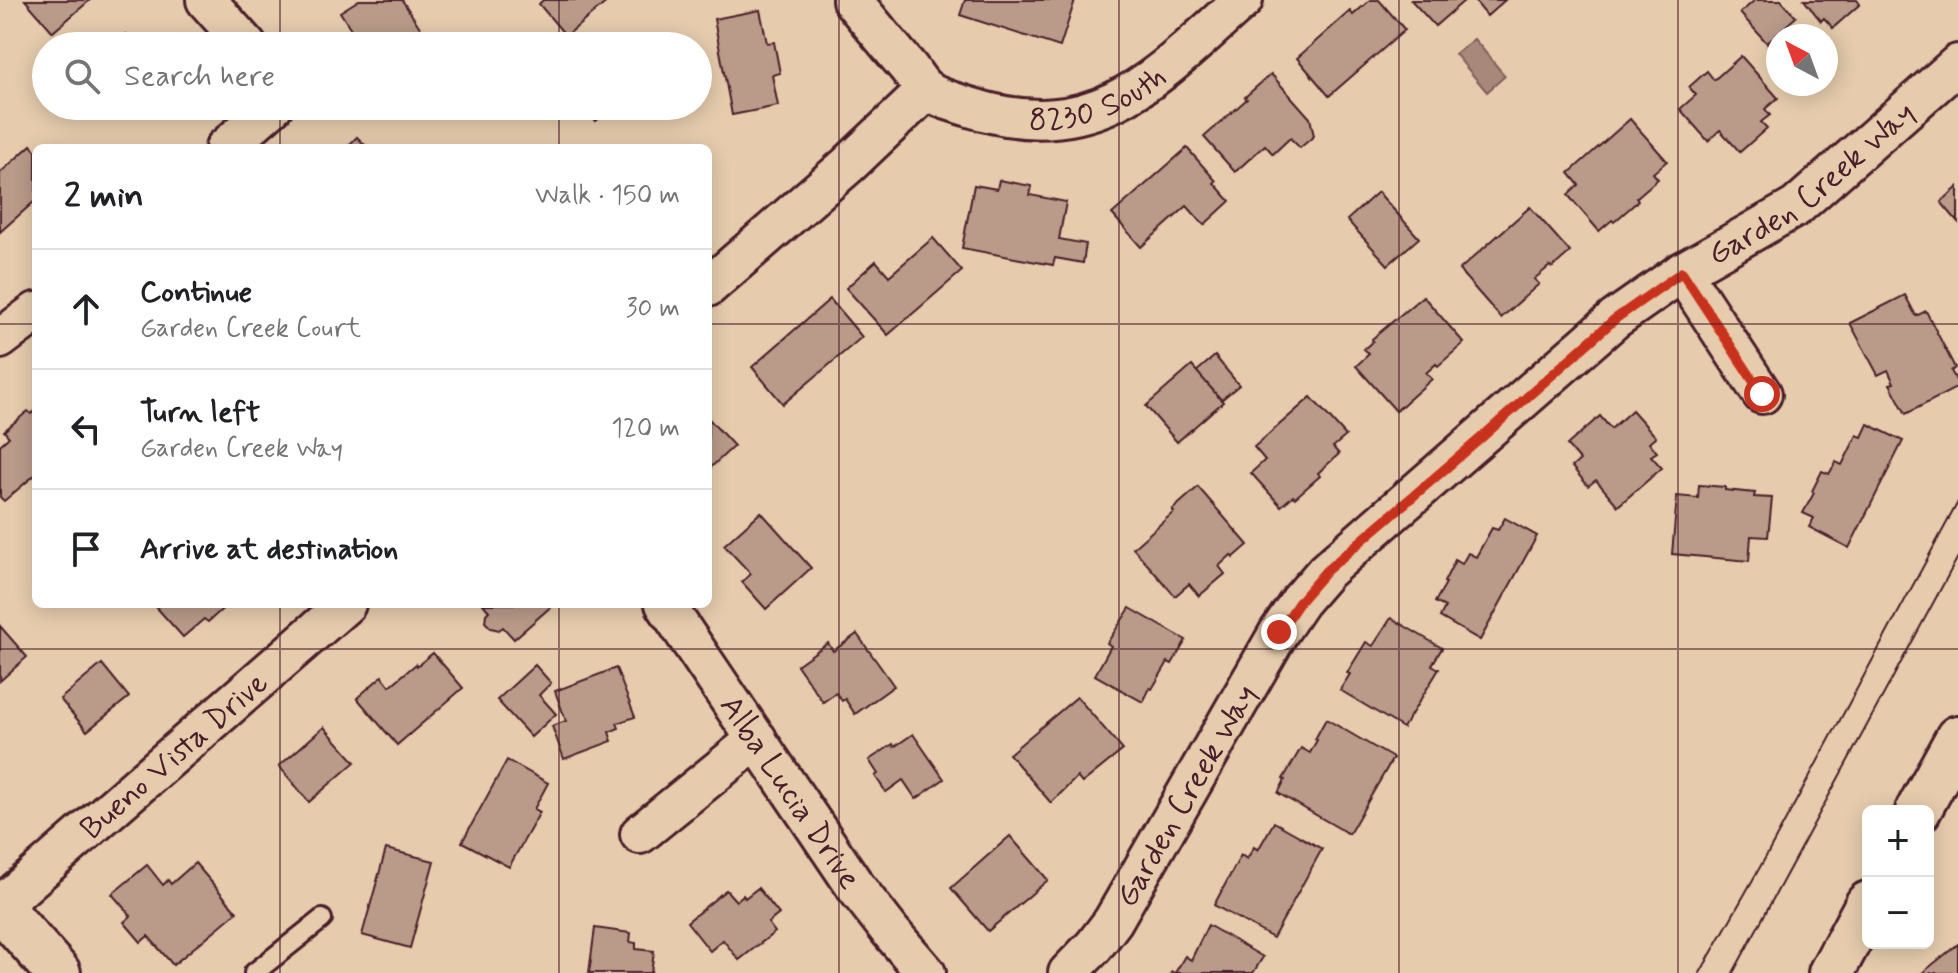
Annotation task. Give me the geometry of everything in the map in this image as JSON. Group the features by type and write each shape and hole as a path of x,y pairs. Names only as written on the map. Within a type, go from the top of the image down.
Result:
{"street":[{"path":"206,0 235,32"},
{"path":"712,284 848,165 927,90 852,0"},
{"name":"8230 South","path":"927,90 969,107 1009,118 1052,119 1090,113 1126,96 1159,74 1243,0"},
{"name":"Garden Creek Way","path":"1068,973 1113,921 1279,632 1326,571 1615,319 1682,272 1796,207 1958,64"},
{"path":"230,144 257,120"},
{"path":"1682,272 1762,394"},
{"path":"0,339 32,315"},
{"name":"Bueno Vista Drive","path":"0,906 341,608"},
{"name":"Alba Lucia Drive","path":"668,608 855,886 926,973"},
{"path":"1921,805 1958,738"},
{"path":"640,834 757,739"},
{"path":"0,906 58,973"},
{"path":"1831,973 1862,915"}],"lane":[{"path":"254,973 322,919"}],"shaded area":[{"path":"1474,39 1505,76 1487,92 1455,54"}],"building":[{"path":"25,0 90,0 53,32"},
{"path":"359,0 402,0 423,32 353,32 340,12"},
{"path":"543,0 609,0 571,32 563,32 539,4"},
{"path":"965,0 1075,0 1060,47 960,15"},
{"path":"1370,0 1379,0 1405,30 1329,96 1297,58 1350,11 1353,15"},
{"path":"1411,0 1465,0 1435,26"},
{"path":"1474,0 1505,0 1487,16"},
{"path":"1755,0 1781,0 1796,17 1788,24 1766,24 1766,42 1740,13"},
{"path":"1804,0 1857,0 1860,4 1838,24 1829,24 1824,18 1821,21"},
{"path":"760,10 767,43 774,42 780,73 772,75 778,106 732,115 714,19"},
{"path":"1741,56 1766,84 1766,96 1778,98 1765,109 1770,115 1761,122 1767,128 1740,152 1720,130 1708,141 1680,109 1696,95 1689,87 1707,71 1714,80"},
{"path":"1271,74 1310,118 1314,136 1300,148 1290,138 1273,154 1265,145 1235,172 1204,137"},
{"path":"1630,119 1667,161 1653,173 1658,179 1636,198 1638,201 1599,231 1568,195 1579,185 1569,173"},
{"path":"357,137 364,144 350,144"},
{"path":"31,145 32,204 0,232 0,173"},
{"path":"1187,148 1230,201 1204,225 1187,206 1141,247 1112,214"},
{"path":"999,180 1031,186 1030,195 1066,202 1059,239 1086,244 1083,263 1055,258 1053,265 962,248 974,185 997,189"},
{"path":"1958,187 1958,222 1941,202"},
{"path":"1378,192 1419,238 1388,265 1347,220"},
{"path":"1530,207 1570,252 1534,279 1539,284 1501,318 1459,270"},
{"path":"933,238 962,271 888,335 846,288 876,261 889,276"},
{"path":"1905,295 1916,316 1926,311 1955,368 1951,371 1958,384 1958,387 1906,414 1890,384 1894,383 1888,370 1878,375 1850,323"},
{"path":"1423,296 1464,343 1426,373 1432,379 1396,411 1356,366 1369,354 1364,349 1372,339"},
{"path":"830,299 862,337 783,404 752,367"},
{"path":"1215,356 1239,385 1221,400 1196,372"},
{"path":"1192,366 1223,402 1177,442 1146,406"},
{"path":"1311,397 1346,436 1333,447 1339,454 1318,473 1320,476 1281,506 1251,473 1265,460 1254,447"},
{"path":"1632,410 1656,437 1649,443 1657,452 1651,456 1662,468 1618,506 1596,480 1588,486 1572,467 1580,460 1567,445 1600,416 1611,429"},
{"path":"28,411 31,414 32,477 4,501 0,497 0,445 9,437 4,431"},
{"path":"712,422 734,446 712,466"},
{"path":"1868,424 1903,441 1849,548 1809,527 1814,518 1803,513 1822,471 1829,474 1836,462 1842,465 1857,435 1862,437"},
{"path":"1699,485 1725,487 1725,490 1755,493 1754,497 1772,498 1768,537 1751,536 1749,561 1672,554 1677,496 1698,498"},
{"path":"1198,487 1248,545 1219,566 1225,574 1199,596 1189,584 1175,596 1133,548"},
{"path":"761,512 811,568 766,609 742,582 751,574 724,545"},
{"path":"1505,518 1537,536 1480,640 1440,617 1445,607 1435,602 1455,560 1462,564 1468,553 1476,557 1492,528 1498,530"},
{"path":"157,608 224,608 208,622 204,619 183,637"},
{"path":"486,608 549,608 514,639 503,627 499,630 491,628 485,622 489,611"},
{"path":"1130,608 1186,640 1143,702 1095,675 1111,646 1107,643"},
{"path":"1391,618 1442,648 1432,665 1439,669 1403,728 1340,690 1366,642 1373,646"},
{"path":"0,626 27,657 0,681"},
{"path":"857,634 894,686 855,714 845,699 842,701 836,693 823,702 797,665 828,643 833,651"},
{"path":"433,653 463,688 397,745 357,698 382,676 390,686"},
{"path":"102,664 129,697 87,731 60,699"},
{"path":"535,665 551,683 539,695 556,714 531,737 497,700"},
{"path":"616,668 635,717 617,723 619,728 609,732 612,741 564,759 552,726 566,721 555,691"},
{"path":"1077,697 1123,750 1082,783 1077,777 1051,803 1009,754"},
{"path":"1326,719 1393,758 1349,834 1278,793 1301,748 1310,753"},
{"path":"324,727 355,762 309,802 279,766"},
{"path":"913,734 944,779 916,799 903,780 886,792 869,760"},
{"path":"507,760 548,783 534,809 540,812 509,867 462,842"},
{"path":"1274,822 1322,849 1273,938 1214,905 1241,855 1247,859 1254,847 1258,850"},
{"path":"1010,836 1048,880 988,931 951,888"},
{"path":"386,849 434,861 410,948 362,935"},
{"path":"195,863 237,912 173,965 148,936 141,942 124,922 131,916 112,894 147,865 163,885 168,880 171,884"},
{"path":"758,888 779,914 768,923 775,932 739,960 723,940 710,951 687,922 726,890 736,901"},
{"path":"1208,925 1263,957 1253,973 1175,973 1185,956 1191,960"},
{"path":"595,928 631,933 630,942 636,943 636,949 654,951 651,973 589,973"},
{"path":"1958,944 1958,973 1922,973"}],"tram line":[{"path":"1700,973 1958,502"},
{"path":"1733,973 1958,557"}],"route":[{"path":"1279,632 1326,571 1615,319 1682,272 1762,394"}]}
